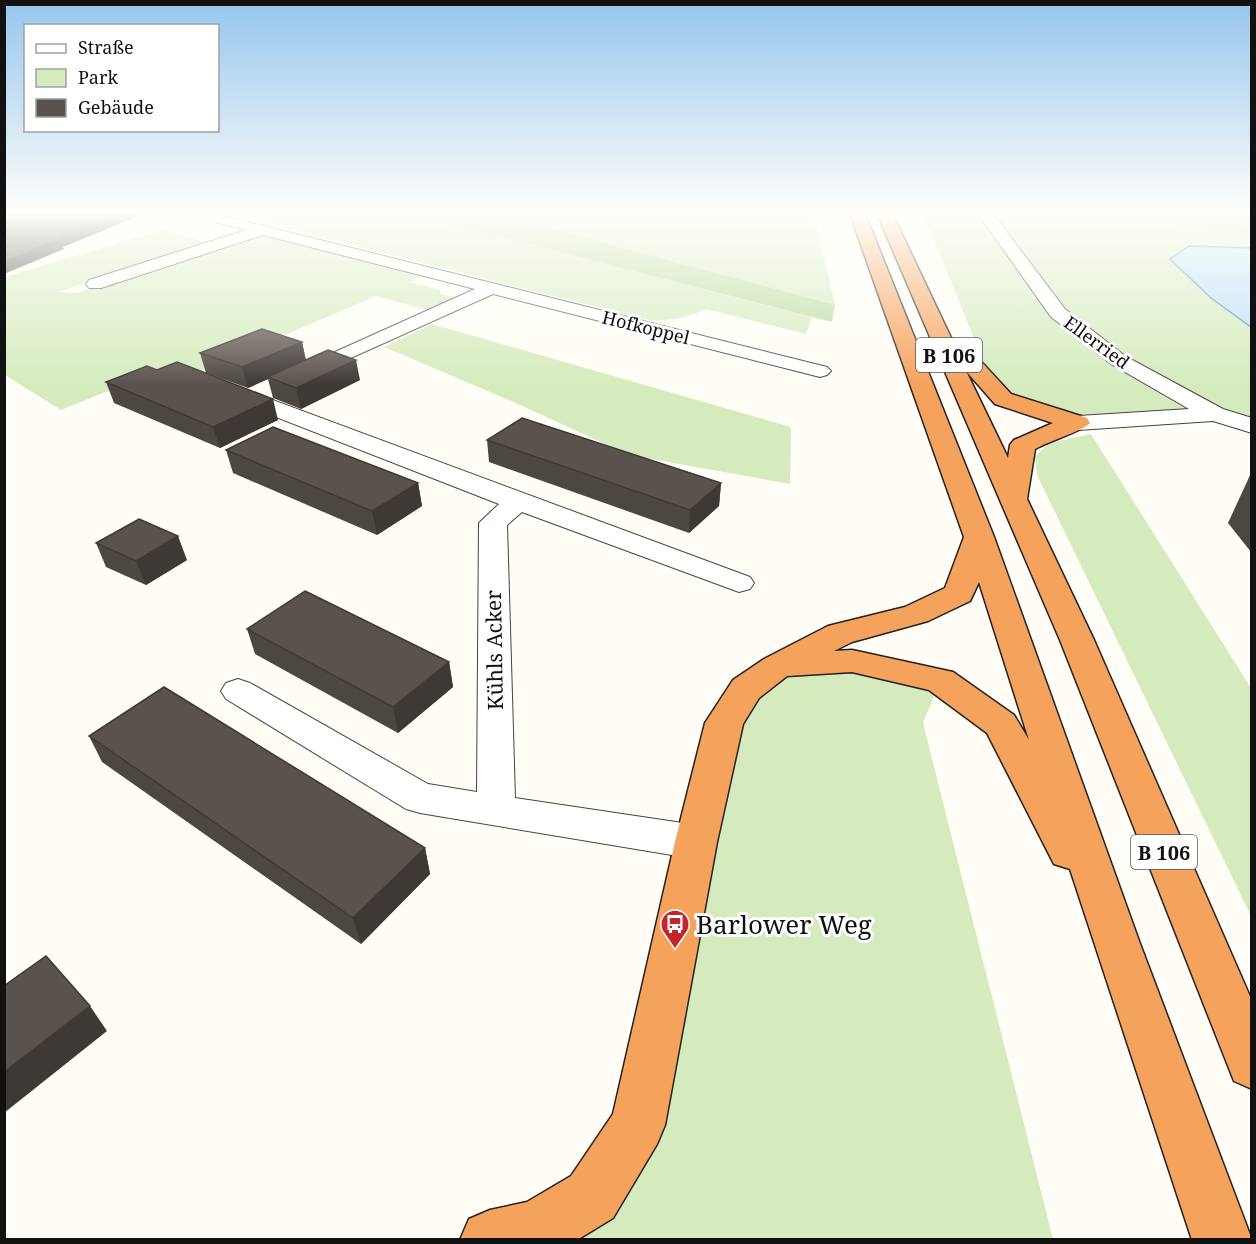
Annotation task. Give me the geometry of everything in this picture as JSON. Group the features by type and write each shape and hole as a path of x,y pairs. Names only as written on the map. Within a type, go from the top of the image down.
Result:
{"highway":[{"name":"B 106","path":"878,269 979,537 1116,941 1222,1239"},
{"name":"B 106","path":"909,269 1077,640 1251,1063"},
{"path":"931,316 1003,399 1078,423"},
{"path":"1014,498 1023,445 1044,434 1078,423"},
{"path":"490,1239 537,1230 592,1197 638,1125 696,842 724,723 746,689 776,667 840,634 916,615 959,594 979,537"},
{"path":"776,667 852,662 940,681 1001,724 1116,941"}],"street":[{"path":"95,284 141,269"},
{"name":"Hofkoppel","path":"417,269 820,371"},
{"name":"Ellerried","path":"1025,269 1058,313 1118,360 1215,414 1251,426"},
{"path":"291,379 492,288"},
{"path":"208,383 259,394 518,502 739,584"},
{"name":"Ellerried","path":"1078,423 1215,414"},
{"name":"Kühls Acker","path":"496,811 493,523 518,502"},
{"path":"238,692 420,798 696,842"}],"green space":[{"path":"31,269 128,269 58,292 77,293 152,269 395,269 422,276 411,282 440,290 441,294 454,298 428,310 376,296 198,372 177,363 61,410 5,375 4,277"},
{"path":"447,269 626,269 812,317 806,334 706,309 678,318 649,320"},
{"path":"626,269 702,269 835,305 832,322"},
{"path":"702,269 827,269 835,305"},
{"path":"946,269 1207,269 1251,327 1251,426 1215,414 1093,422 1008,393 987,370"},
{"path":"432,324 791,427 790,484 629,455 518,404 384,347"},
{"path":"1091,434 1251,688 1251,916 1037,475 1035,456 1050,443"},
{"path":"852,661 940,681 923,723 1053,1239 490,1240 592,1197 724,723 776,667"}],"water":[{"path":"1181,269 1251,269 1251,327 1211,298"}],"building":[{"path":"262,329 302,342 242,367 200,353"},
{"path":"328,350 356,360 296,388 267,377"},
{"path":"177,362 273,399 213,427 106,382 147,366 157,370"},
{"path":"522,418 721,483 690,510 487,440"},
{"path":"273,427 418,483 372,511 226,450"},
{"path":"139,519 178,536 136,561 96,543"},
{"path":"305,591 449,662 393,707 247,629"},
{"path":"164,687 425,848 353,918 89,736"},
{"path":"46,956 90,1006 4,1072 4,986"}],"place":[{"name":"Barlower Weg","path":"675,950"}]}
